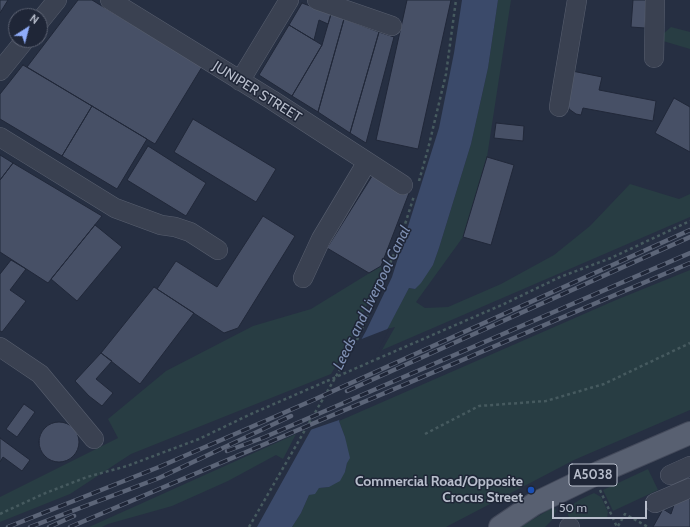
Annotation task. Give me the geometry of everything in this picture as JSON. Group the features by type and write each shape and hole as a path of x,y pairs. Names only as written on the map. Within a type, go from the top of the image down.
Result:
{"main road":[{"name":"A5038","path":"500,527 534,504 587,478 690,432"}],"street":[{"path":"48,11 57,0"},
{"name":"JUNIPER STREET","path":"110,0 367,162 412,188"},
{"path":"240,81 289,0"},
{"path":"317,0 392,26"},
{"path":"559,107 576,0"},
{"path":"654,58 655,0"},
{"path":"0,71 19,48"},
{"path":"0,137 98,199 115,208 161,225 175,227 190,232 218,250"},
{"path":"304,278 321,239 367,162"},
{"path":"0,347 40,374 94,439"},
{"path":"670,476 690,466"},
{"path":"654,503 690,488"}],"path":[{"path":"249,527 357,340 400,240 412,188 428,149 446,74 456,0"},
{"path":"0,514 43,494 87,477 127,466 199,439 251,414 504,304 560,277 611,258 690,221"},
{"path":"425,434 479,406 546,401 604,384 690,343"},
{"path":"599,487 617,527"},
{"path":"617,527 625,514 648,527"}],"green space":[{"path":"498,0 511,0 487,157 463,237 416,302 425,308 448,307 501,284 554,255 590,226 630,184 679,199 690,194 690,217 382,350 395,327 387,329 409,288 415,289 433,265 439,248 471,144 488,68"},
{"path":"671,27 690,32 690,49 663,41 663,34"},
{"path":"381,266 382,272 349,344 331,374 131,454 70,494 0,522 0,497 118,438 108,419 166,371 253,326 311,309"},
{"path":"690,270 690,410 574,460 446,527 292,527 301,513 309,495 319,488 329,487 345,472 347,463 345,437 339,421 616,300"},
{"path":"296,434 283,459 276,455 228,481 172,506 102,527 89,527"},
{"path":"648,469 658,490 613,511 603,490"},
{"path":"594,493 601,497 608,512 607,518 575,520 569,517 567,508"},
{"path":"552,508 555,508 556,511 552,520 545,527 520,527"}],"water":[{"path":"462,0 498,0 488,68 471,144 433,265 415,289 409,288 339,421 350,458 340,481 329,487 319,488 315,494 309,495 301,513 292,527 257,527 366,331 392,277 439,128 454,53"}],"pier":[{"path":"390,328 342,419 310,430 359,340"}],"building":[{"path":"0,0 8,0 0,13"},
{"path":"78,0 92,0 202,67 155,144 27,67 41,48 48,48 48,39"},
{"path":"407,0 451,0 418,149 376,140"},
{"path":"633,0 647,0 645,28 631,27"},
{"path":"302,3 331,14 328,24 319,20 314,40 289,25"},
{"path":"331,14 344,19 318,112 292,96 322,45"},
{"path":"344,19 379,32 350,133 318,112"},
{"path":"289,25 322,45 292,96 259,75"},
{"path":"379,32 394,37 366,143 350,133"},
{"path":"23,65 92,106 62,156 0,119 0,94"},
{"path":"572,71 602,77 599,90 656,101 653,121 583,108 581,115 576,114 569,109 567,99"},
{"path":"674,98 690,107 690,152 655,133"},
{"path":"92,106 147,139 117,189 62,156"},
{"path":"193,119 276,169 256,202 174,152"},
{"path":"496,123 524,126 523,141 494,138"},
{"path":"148,146 206,183 186,216 127,180"},
{"path":"0,155 13,163 0,180"},
{"path":"487,157 514,165 491,245 463,237"},
{"path":"13,163 102,216 48,283 0,252 0,180"},
{"path":"374,173 409,193 381,266 369,273 327,248"},
{"path":"263,216 295,236 238,328 224,333 157,289 176,261 217,287"},
{"path":"95,225 122,247 77,301 51,279"},
{"path":"11,260 26,269 10,290 26,301 2,332 0,331 0,274"},
{"path":"154,287 194,313 140,384 101,353"},
{"path":"101,353 112,361 96,379 113,393 102,406 89,396 75,381"},
{"path":"24,404 35,412 17,437 6,429"},
{"path":"55,422 63,422 70,425 76,431 79,442 76,453 70,459 63,462 55,462 48,459 42,453 39,446 39,438 42,431 48,425"},
{"path":"0,438 30,460 22,471 3,457 0,462"},
{"path":"677,496 690,499 690,527 653,527 663,509 671,514"}],"railway":[{"path":"8,527 159,467 311,401 690,230"},
{"path":"347,391 690,237"},
{"path":"227,451 265,437 690,253"},
{"path":"70,527 690,263"},
{"path":"30,527 159,478 291,416"},
{"path":"49,527 74,516"}],"place":[{"name":"Commercial Road/Opposite Crocus Street","path":"531,490"}],"water label":[{"name":"Leeds and Liverpool Canal","path":"372,298"}]}
